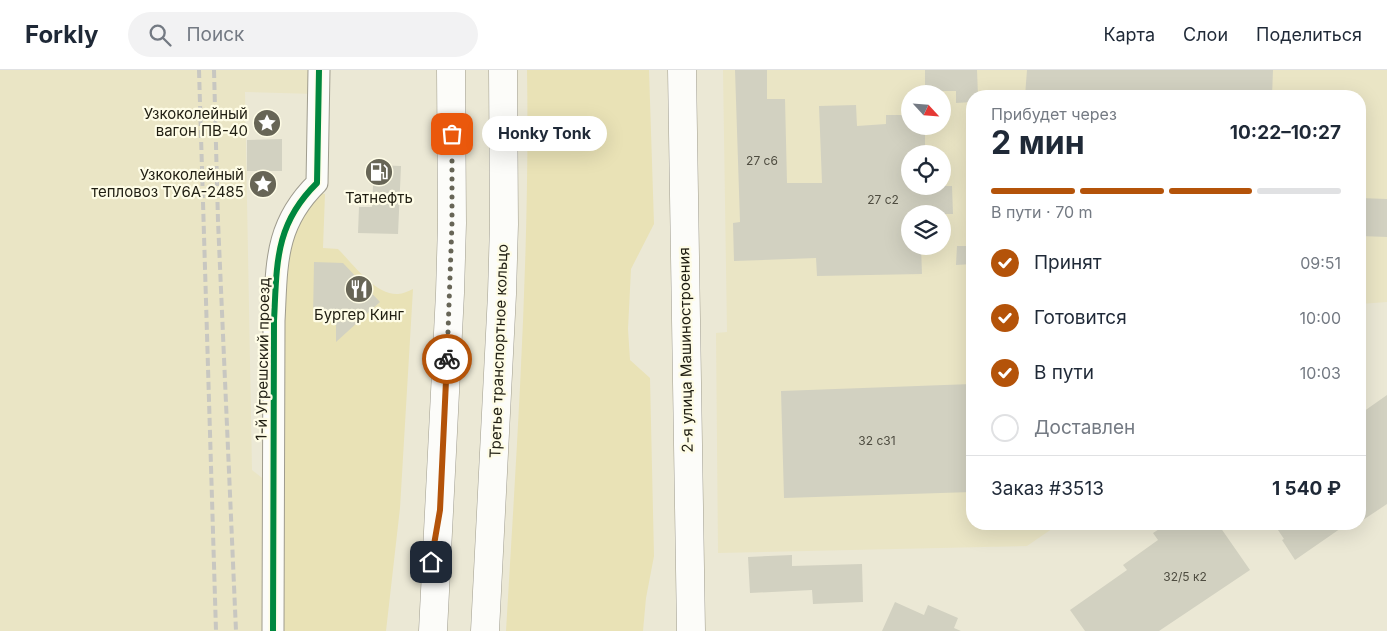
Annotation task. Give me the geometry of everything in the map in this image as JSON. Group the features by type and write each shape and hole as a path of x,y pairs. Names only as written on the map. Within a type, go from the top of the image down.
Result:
{"main road":[{"path":"433,631 451,263 451,70"},
{"name":"Третье транспортное кольцо","path":"485,631 502,294 504,224 503,70"},
{"name":"2-я улица Машиностроения","path":"682,70 690,631"},
{"path":"420,631 440,510"}],"street":[{"name":"1-й Угрешский проезд","path":"273,631 274,321 276,270 284,229 305,195 317,183 319,70"}],"shaded area":[{"path":"0,70 316,70 316,94 245,92 252,470 267,482 268,631 0,631"},
{"path":"527,70 649,70 654,224 631,269 628,329 630,360 650,378 654,556 646,598 643,631 506,631 525,280"},
{"path":"723,70 1387,70 1387,302 1366,304 1366,90 966,90 966,530 1050,530 1027,546 718,553 716,333 727,332"},
{"path":"316,192 325,194 323,248 338,249 365,278 381,290 398,294 413,289 400,508 386,631 280,631 285,246"}],"building":[{"path":"735,70 767,70 767,99 785,99 787,183 822,183 819,106 856,105 857,126 886,124 886,115 901,115 901,135 925,135 925,145 901,145 901,195 951,195 952,186 953,214 951,214 951,205 901,205 901,255 921,255 922,274 817,276 816,258 734,261 733,223 740,222"},
{"path":"925,70 977,70 978,90 966,90 966,102 956,103 956,91 951,91 951,85 925,85"},
{"path":"1027,70 1273,70 1272,90 1025,90"},
{"path":"282,139 282,171 247,171 247,140"},
{"path":"374,165 401,166 398,234 358,233 359,207 372,207"},
{"path":"1366,198 1387,199 1387,237 1366,236"},
{"path":"957,246 966,246 966,264 956,265"},
{"path":"314,262 343,263 380,302 336,342 336,318 313,317"},
{"path":"966,384 966,492 784,498 781,391"},
{"path":"1387,395 1387,504 1366,518 1366,410"},
{"path":"1158,530 1222,530 1250,570 1159,631 1085,631 1070,610 1127,570 1123,565 1158,540 1153,533"},
{"path":"1278,530 1338,530 1295,560 1282,540 1284,539"},
{"path":"792,555 792,566 862,564 863,602 813,604 812,590 750,593 748,557"},
{"path":"895,602 924,615 928,605 958,618 954,628 961,631 882,631"}],"railway":[{"path":"199,70 216,631"},
{"path":"214,70 218,221 236,631"}],"cycle path":[{"path":"273,631 274,321 276,282 280,247 285,230 303,199 317,183 319,70"}],"way so far":[{"path":"447,359 452,223 452,134"}],"place":[{"name":"Узкоколейный вагон ПВ-40","path":"267,123"},
{"name":"Honky Tonk","path":"452,134"},
{"name":"Татнефть","path":"379,172"},
{"name":"Узкоколейный тепловоз ТУ6А-2485","path":"263,184"},
{"name":"Бургер Кинг","path":"359,289"}],"route":[{"path":"431,562 440,510 447,359"}]}
